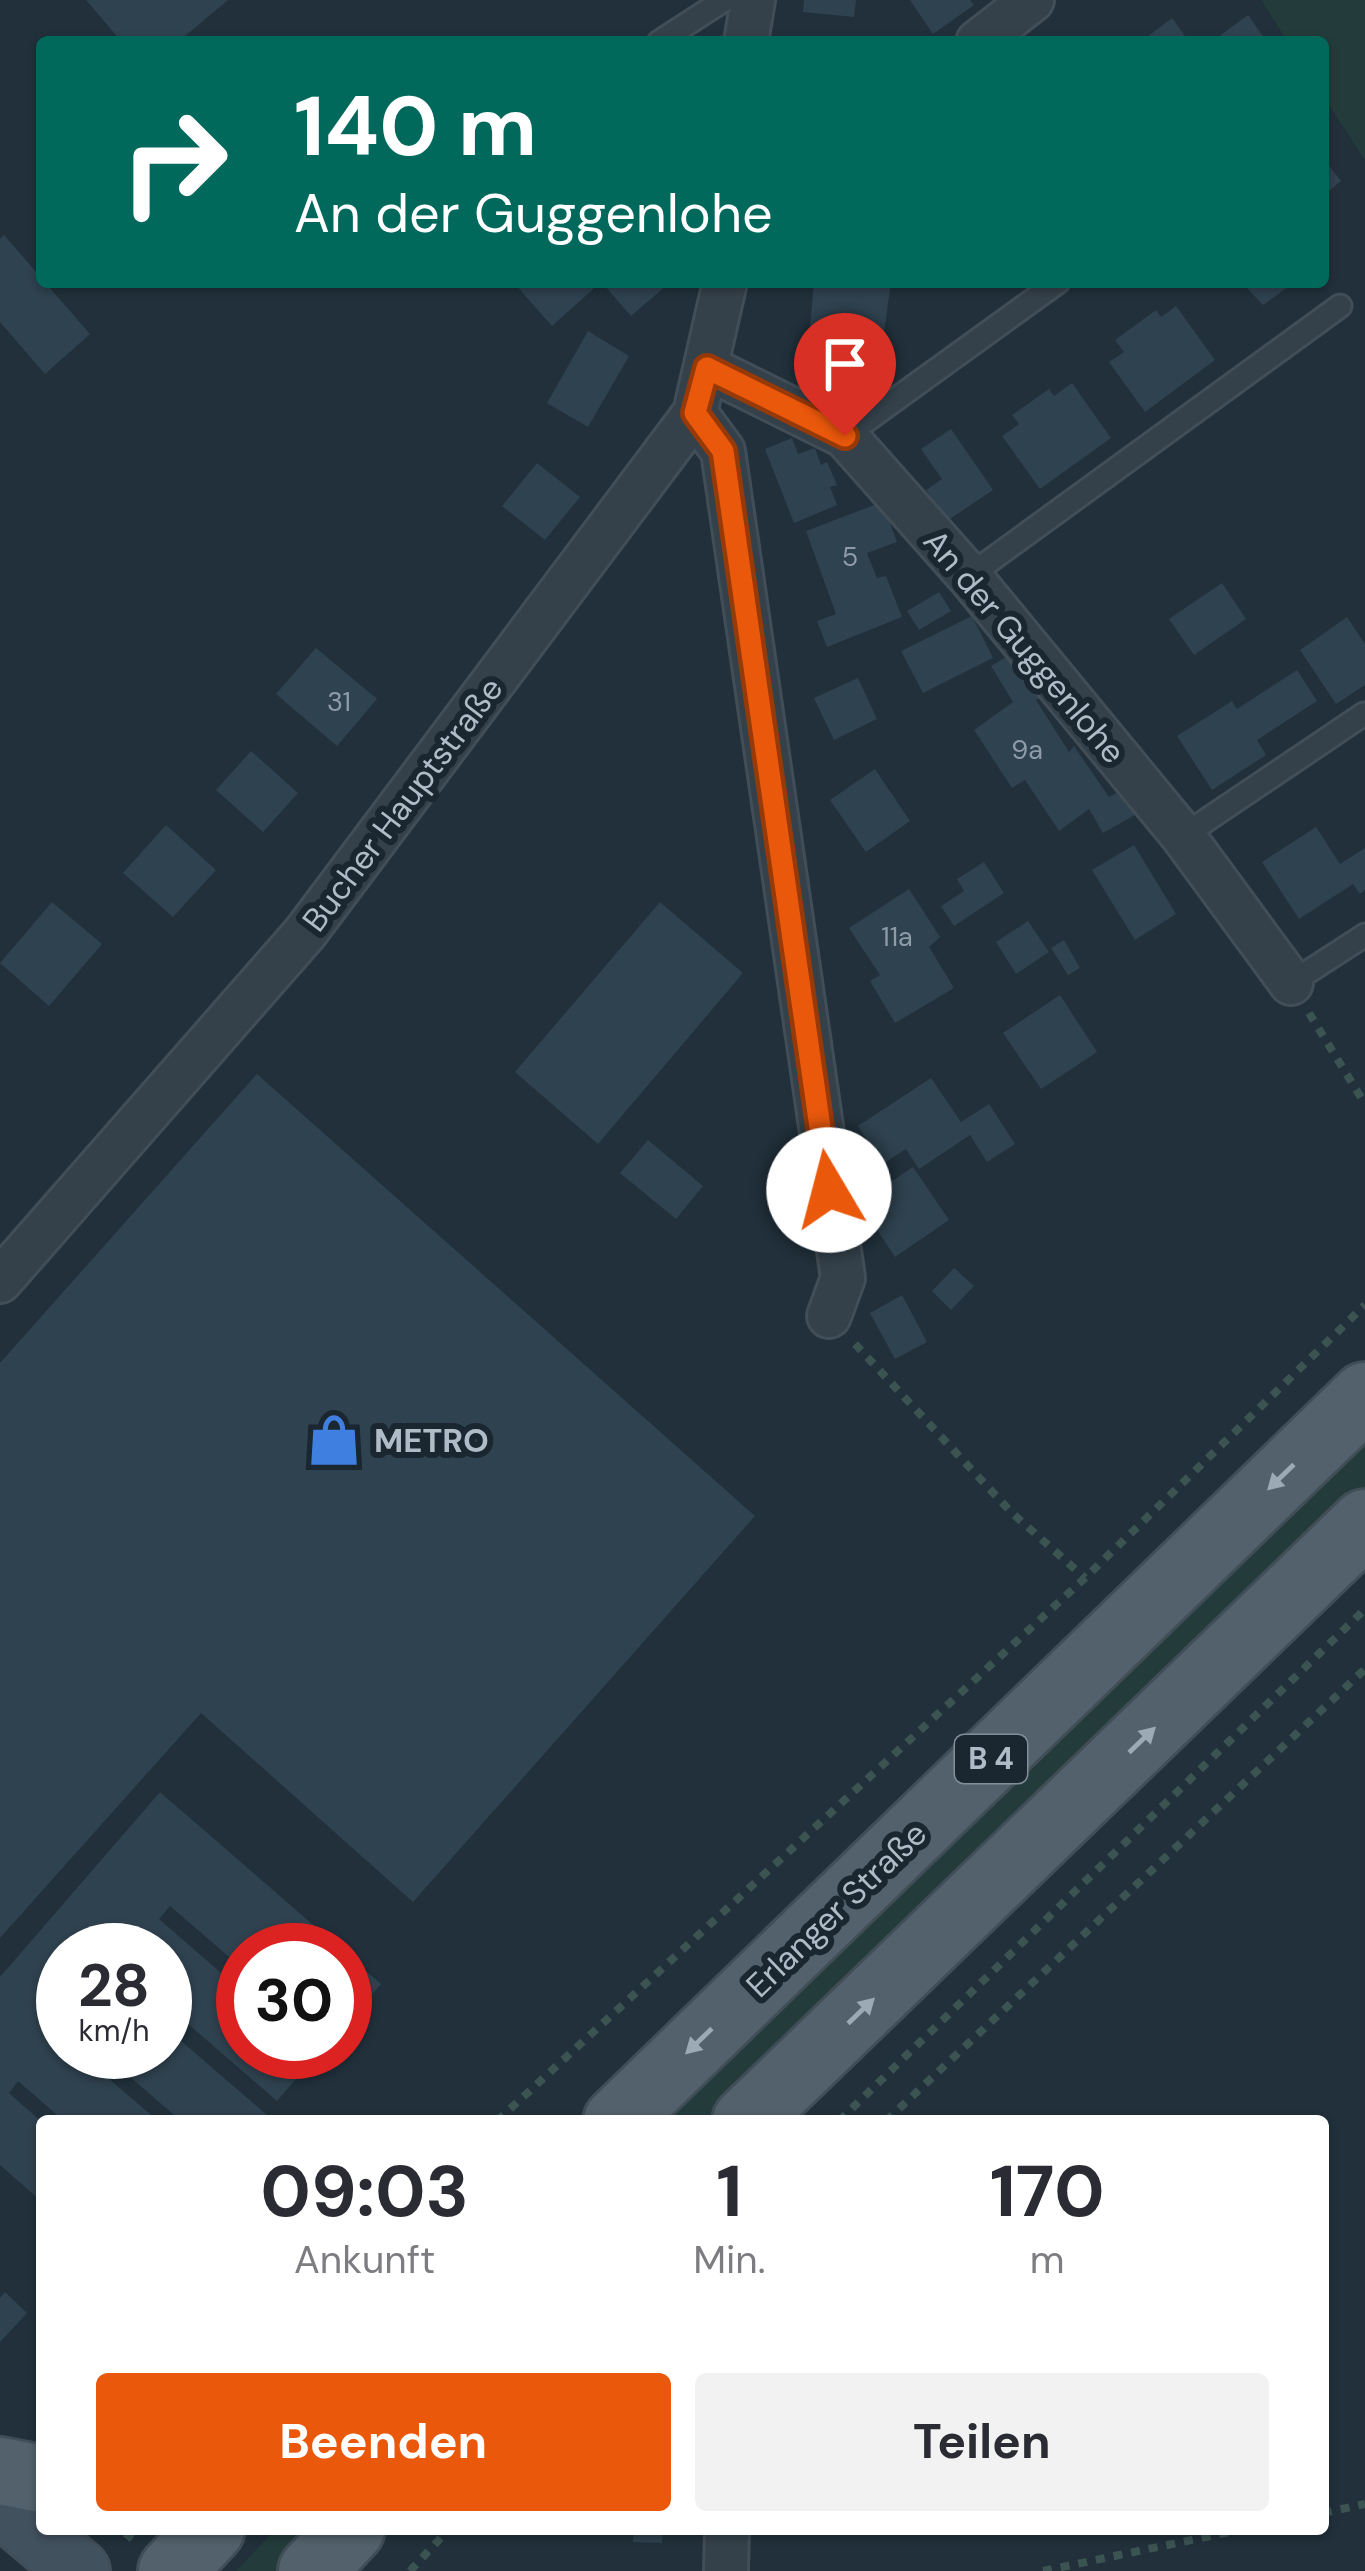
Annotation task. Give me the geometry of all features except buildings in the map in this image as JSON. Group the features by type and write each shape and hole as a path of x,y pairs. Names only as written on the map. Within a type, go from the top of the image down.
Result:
{"main road":[{"name":"Erlanger Straße","path":"623,2115 1365,1396"},
{"name":"B 4","path":"752,2115 1365,1523"},
{"path":"0,2471 36,2478"},
{"path":"148,2552 195,2535"},
{"path":"312,2571 346,2535"}],"street":[{"path":"747,36 753,0"},
{"path":"986,36 1032,0"},
{"name":"Bucher Hauptstraße","path":"0,1281 305,933 695,413 724,288"},
{"name":"An der Guggenlohe","path":"707,368 845,436 969,577 1183,836 1291,983"},
{"path":"695,413 723,451 843,1278 829,1316"},
{"path":"0,2504 36,2535"},
{"path":"37,2535 79,2571"},
{"path":"726,2571 727,2535"}],"lane":[{"path":"668,36 724,0"},
{"path":"845,436 1050,288"},
{"path":"969,577 1340,306"},
{"path":"1183,836 1364,714"},
{"path":"1291,983 1365,935"}],"path":[{"path":"1291,983 1365,1103"},
{"path":"503,2115 1085,1578 1365,1305"},
{"path":"829,1316 1011,1512 1085,1578"},
{"path":"845,2115 1365,1609"},
{"path":"892,2115 1365,1669"},
{"path":"1329,2511 1365,2504"},
{"path":"118,2535 148,2552"},
{"path":"410,2571 443,2535"},
{"path":"1043,2571 1215,2535"}],"green space":[{"path":"1261,0 1365,0 1365,160 1329,105 1329,36 1284,36"},
{"path":"1365,1425 1365,1490 719,2115 666,2115"},
{"path":"270,2535 312,2535 278,2571 236,2571"}],"place":[{"name":"METRO","path":"334,1440"}],"route":[{"path":"829,1190 723,451 695,413 707,368 845,436"}]}
